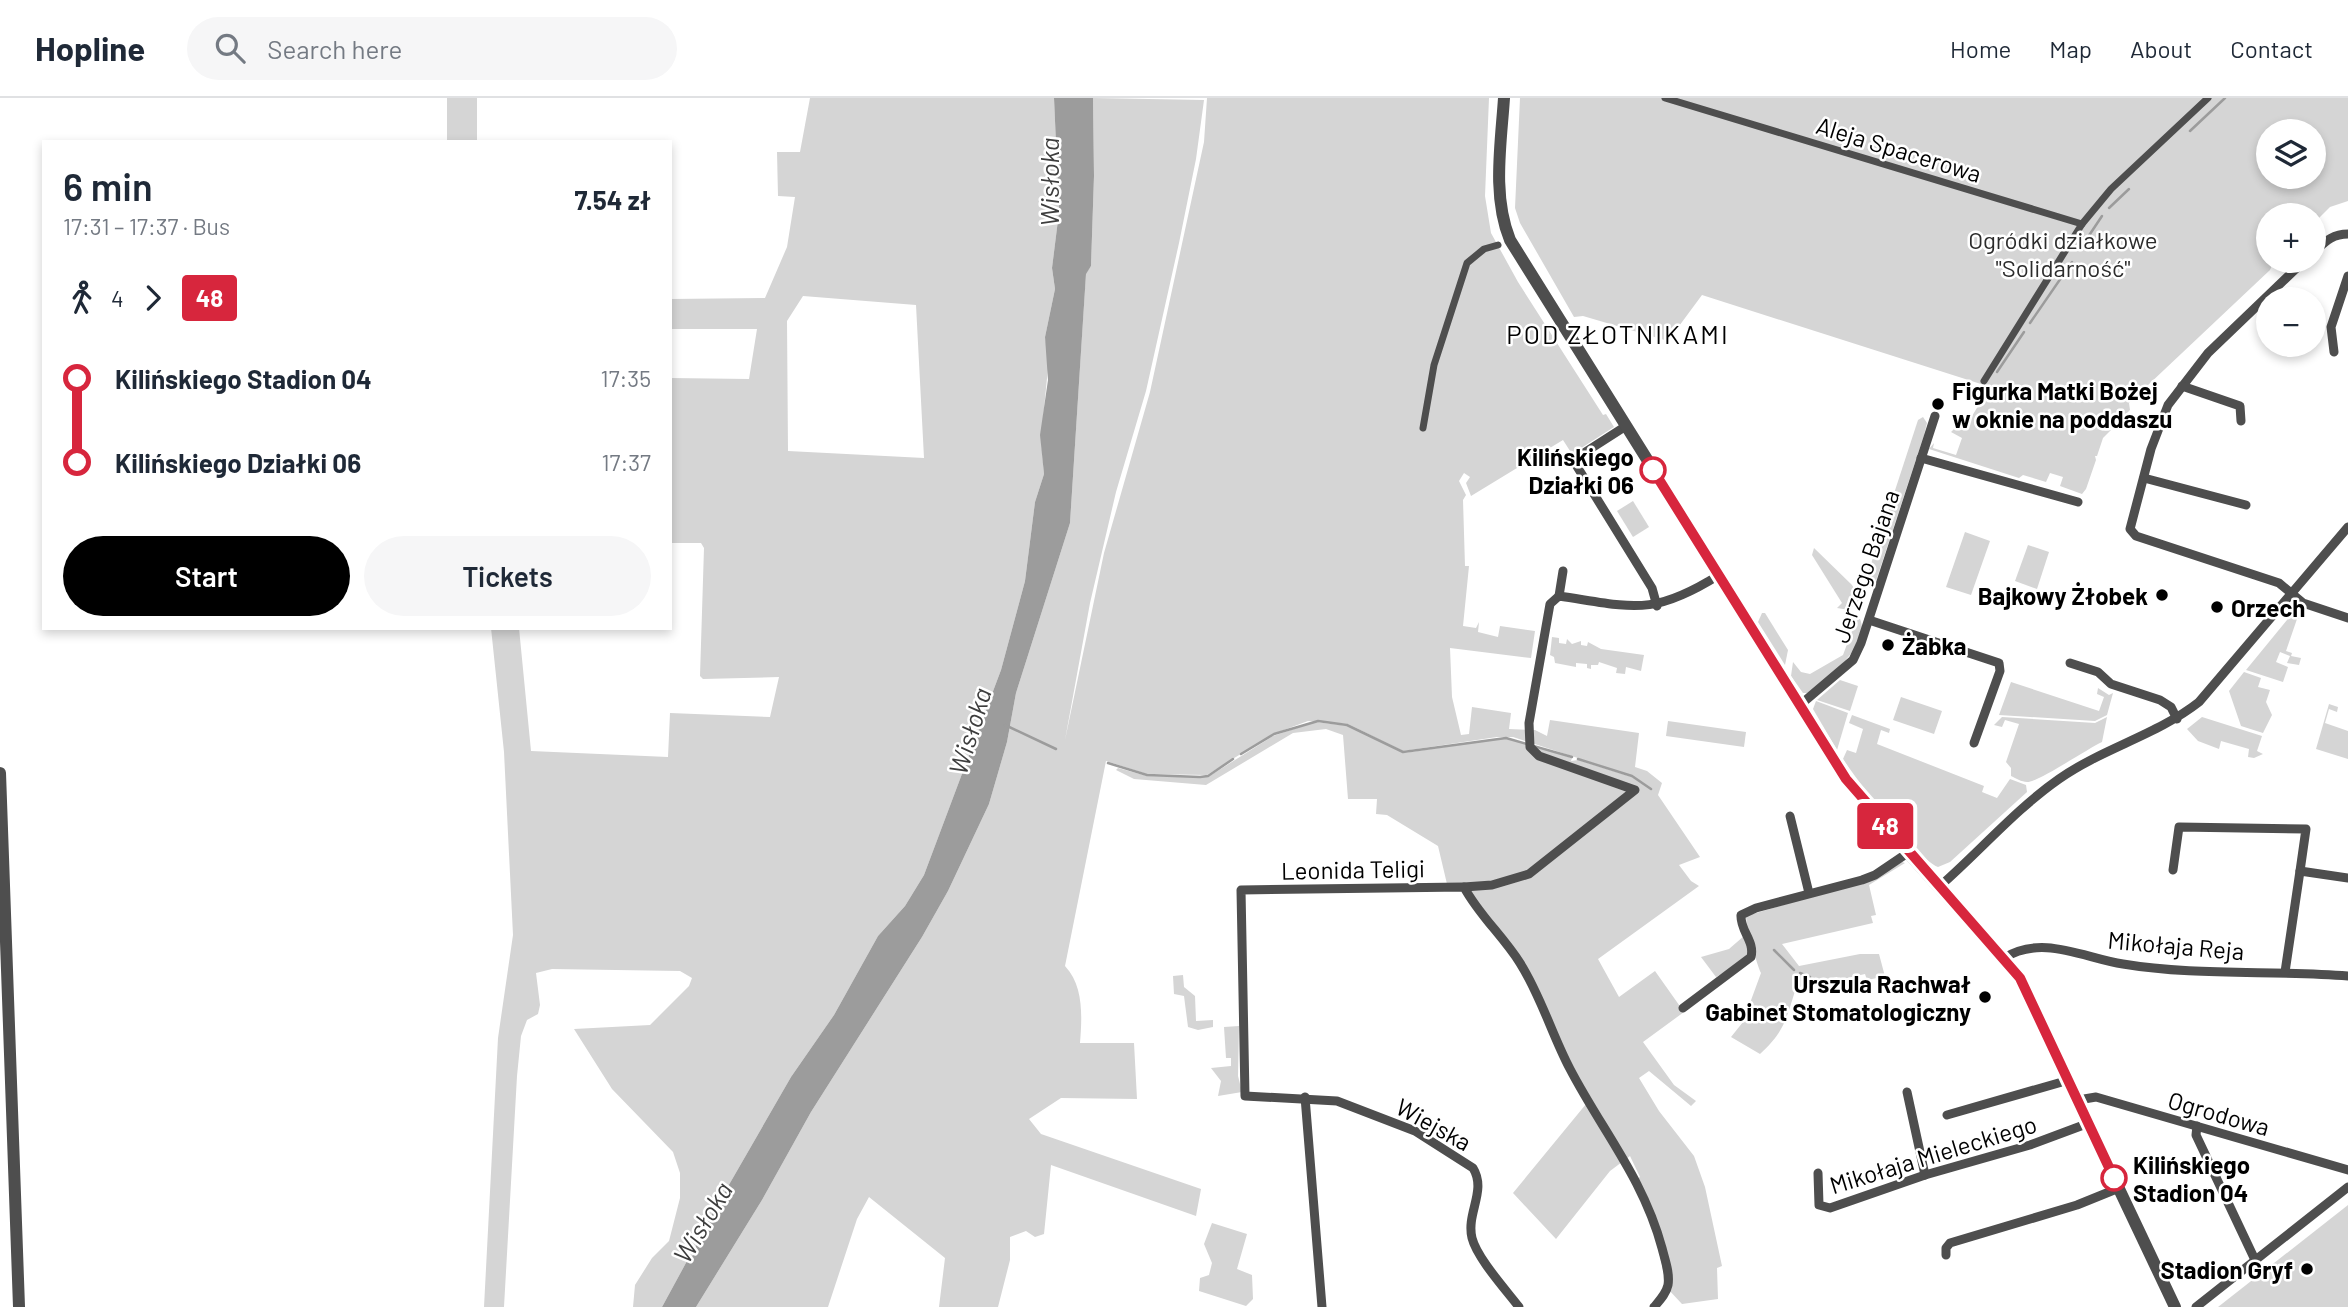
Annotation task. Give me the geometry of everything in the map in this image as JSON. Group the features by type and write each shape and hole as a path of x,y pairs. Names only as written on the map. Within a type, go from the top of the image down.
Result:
{"street":[{"path":"1504,98 1499,182 1500,207 1507,234 1858,794 2004,958 2029,993 2175,1307"},
{"name":"Aleja Spacerowa","path":"1665,98 2082,224"},
{"path":"1984,381 2082,224 2111,189 2208,98"},
{"path":"2326,241 2337,234 2348,234"},
{"path":"1423,428 1434,365 1466,263 1484,250 1498,245"},
{"path":"2291,273 2208,353 2161,417 2129,522 2131,533 2279,583 2303,603 2348,618"},
{"path":"2334,352 2330,327 2348,276"},
{"path":"2182,386 2240,406 2241,421"},
{"name":"Jerzego Bajana","path":"1800,705 1853,660 1869,620 1935,416"},
{"path":"1626,426 1573,460 1652,588 1657,606"},
{"path":"1921,458 2078,502"},
{"path":"2144,478 2246,505"},
{"path":"1940,886 2058,779 2083,764 2177,719 2210,693 2348,527"},
{"path":"1563,571 1559,596 1547,611 1527,736 1530,747 1539,756 1599,775 1635,790 1529,874 1492,885 1464,887 1475,907 1511,949 1530,980 1572,1073 1636,1178 1649,1207 1668,1270 1666,1291 1654,1307"},
{"path":"1559,596 1632,607 1657,606 1719,575"},
{"path":"1869,620 1999,663 2000,671 1973,744"},
{"path":"2070,663 2098,672 2104,681 2168,704 2177,719"},
{"path":"0,773 19,1307"},
{"path":"1790,816 1809,893"},
{"path":"2173,870 2179,827 2306,829 2285,972"},
{"path":"1683,1008 1751,957 1751,945 1741,925 1741,915 1875,875 1909,852"},
{"path":"2300,871 2348,878"},
{"name":"Leonida Teligi","path":"1305,1097 1245,1096 1241,890 1464,887"},
{"name":"Mikołaja Reja","path":"2004,958 2025,948 2044,946 2123,964 2348,976"},
{"path":"1947,1115 2069,1080"},
{"path":"1907,1092 1925,1175"},
{"path":"1305,1097 1322,1307"},
{"name":"Wiejska","path":"1305,1097 1337,1101 1385,1117 1438,1144 1473,1168 1479,1178 1479,1187 1472,1218 1472,1240 1519,1307"},
{"name":"Ogrodowa","path":"2078,1100 2096,1097 2348,1170"},
{"name":"Mikołaja Mieleckiego","path":"1818,1173 1819,1205 1830,1208 1925,1175 2029,1145 2089,1123"},
{"path":"2197,1126 2196,1135 2256,1262"},
{"path":"2196,1307 2348,1187"},
{"path":"1946,1255 1945,1248 1950,1243 2077,1205 2119,1188"}],"green space":[{"path":"447,98 477,98 477,140 447,140"},
{"path":"810,98 1054,98 1059,212 1052,268 1055,289 1045,337 1049,358 1041,439 1044,474 1035,502 1025,581 1001,670 924,875 905,906 878,936 834,1015 791,1077 662,1307 633,1307 635,1285 652,1258 669,1241 680,1198 680,1173 673,1152 612,1089 574,1029 650,1025 689,986 692,978 680,971 552,969 536,973 540,1005 538,1014 527,1020 521,1036 517,1076 504,1307 484,1307 498,1038 513,935 504,752 491,630 519,630 531,751 668,757 670,713 770,717 779,677 703,679 700,676 704,548 701,543 672,543 672,378 749,379 757,329 672,329 672,299 765,298 787,247 795,197 778,196 777,152 800,152","holes":["803,296 916,305 924,458 788,451 787,321"]},
{"path":"1093,98 1204,100 1196,159 1179,243 1146,391 1116,492 1090,603 1065,740 1104,553 1150,392 1204,142 1207,98 1489,98 1485,196 1491,233 1518,282 1603,415 1606,414 1614,427 1572,454 1563,440 1471,496 1466,483 1470,477 1464,473 1459,481 1466,495 1463,500 1465,566 1469,566 1463,626 1476,628 1479,622 1478,632 1498,637 1500,626 1535,631 1531,658 1450,648 1452,697 1461,735 1469,734 1472,707 1511,713 1509,729 1535,730 1547,736 1550,720 1639,733 1635,767 1647,771 1662,783 1658,795 1700,857 1679,865 1691,881 1699,886 1598,959 1619,997 1655,971 1684,1012 1643,1042 1674,1085 1696,1101 1691,1106 1649,1071 1639,1078 1659,1111 1694,1156 1705,1187 1722,1266 1717,1268 1718,1299 1682,1304 1667,1288 1654,1229 1634,1182 1640,1177 1630,1156 1610,1171 1556,1239 1513,1193 1591,1098 1565,1055 1534,983 1468,894 1447,884 1438,846 1387,815 1376,814 1377,799 1348,799 1343,735 1326,729 1293,733 1206,785 1134,779 1116,770 1118,768 1147,776 1208,777 1273,736 1315,722 1349,726 1404,753 1507,738 1572,758 1571,761 1578,760 1632,777 1651,788 1633,776 1513,737 1403,751 1348,724 1308,721 1273,734 1207,775 1147,774 1106,761 1065,966 1079,992 1080,1043 1134,1043 1137,1099 1061,1098 1029,1119 1041,1134 1201,1189 1196,1216 1051,1165 1044,1234 1035,1237 1026,1231 1010,1237 1010,1260 998,1307 939,1307 945,1258 869,1197 857,1219 828,1307 696,1307 762,1200 811,1112 922,937 948,891 989,804 1007,742 1016,693 1070,523 1086,273 1091,266"},
{"name":"Ogródki działkowe \"Solidarność\"","path":"1520,98 2348,98 2348,201 2326,211 2326,203 2256,203 2256,273 2267,273 2129,403 2130,410 2112,428 2101,431 2111,430 2103,438 2082,494 2060,486 2063,477 2050,473 2046,482 2023,475 2019,478 1929,449 1934,443 1933,448 1956,455 1962,438 1951,432 1964,419 1969,421 1989,388 1984,385 1702,295 1668,341 1583,316 1574,317 1520,223 1515,208"},
{"path":"1923,417 1927,423 1924,435 1875,584 1870,588 1866,584 1869,570 1918,420"},
{"path":"1633,501 1649,527 1633,537 1617,511"},
{"path":"1965,532 1990,541 1971,595 1946,587"},
{"path":"2028,545 2049,552 2037,589 2015,581"},
{"path":"1814,548 1852,585 1860,599 1849,610 1837,608 1842,603 1812,555"},
{"path":"1762,613 1765,613 1788,650 1785,665 1758,622"},
{"path":"2291,615 2304,619 2297,619 2286,651 2292,653 2291,656 2301,658 2299,665 2287,663 2290,656 2280,652 2276,662 2288,667 2283,682 2246,670"},
{"path":"1860,619 1862,629 1853,651 1825,679 1808,693 1803,693 1791,676 1793,662 1801,672 1810,674 1843,655 1856,620"},
{"path":"1552,637 1559,638 1559,643 1566,644 1567,639 1572,644 1581,641 1581,645 1587,646 1588,642 1601,649 1644,655 1641,671 1626,667 1625,674 1616,673 1617,668 1599,662 1598,665 1591,665 1591,669 1587,668 1587,664 1576,663 1576,667 1555,663 1554,657 1550,655"},
{"path":"2244,672 2261,678 2258,687 2270,690 2266,702 2272,715 2263,733 2241,726 2229,691"},
{"path":"1840,680 1858,686 1850,711 1817,700"},
{"path":"2011,682 2099,711 2104,697 2097,694 2098,688 2109,695 2113,693 2107,715 2095,721 1999,715"},
{"path":"1901,697 1942,711 1934,734 1893,720"},
{"path":"1816,701 1848,713 1837,750 1813,709"},
{"path":"2329,704 2338,707 2337,712 2329,709 2325,723 2348,731 2348,759 2316,749"},
{"path":"1852,715 1890,729 1889,733 1881,730 1877,744 1984,786 1982,792 1997,798 2010,779 2026,785 2027,792 1950,862 1938,867 1902,835 1843,759 1847,750 1856,753 1863,729 1849,723"},
{"path":"2002,717 2095,723 2107,717 2102,742 2041,777 2027,782 2011,776 2011,768 2006,762 2019,724 2005,720 2002,727 1994,725"},
{"path":"2202,717 2262,736 2257,751 2263,754 2254,758 2248,757 2249,749 2221,741 2219,749 2198,741 2187,729"},
{"path":"1668,721 1746,732 1744,747 1666,736"},
{"path":"1902,862 1905,863 1869,885 1876,915 1871,916 1873,923 1782,944 1799,966 1860,954 1879,954 1887,984 1879,985 1877,978 1867,980 1865,974 1839,980 1837,977 1796,988 1780,1031 1760,1054 1731,1037 1743,1022 1761,973 1746,916 1878,877"},
{"path":"1744,936 1749,951 1745,960 1716,977 1701,957 1729,949"},
{"path":"1183,975 1184,987 1195,996 1196,1021 1213,1020 1213,1027 1198,1030 1188,1027 1184,996 1174,994 1173,976"},
{"path":"1239,1026 1238,1076 1242,1092 1218,1096 1221,1081 1211,1068 1231,1066 1231,1058 1226,1058 1224,1027"},
{"name":"Stadion Gryf","path":"2348,1205 2348,1307 2218,1307"},
{"path":"1212,1223 1247,1234 1237,1269 1252,1275 1253,1299 1246,1306 1199,1291 1200,1278 1209,1275 1212,1263 1204,1244"}],"shaded area":[{"path":"1054,98 1093,98 1091,266 1086,274 1070,523 1016,693 1007,742 989,804 948,891 922,937 811,1112 762,1200 696,1307 662,1307 791,1077 834,1015 878,936 905,906 924,875 1001,670 1025,581 1035,502 1044,474 1040,435 1048,380 1045,337 1055,289 1052,268 1059,212"}],"waterway":[{"path":"2190,131 2225,98"},
{"path":"2109,208 2129,189"},
{"path":"2088,237 2102,216"},
{"path":"2030,323 2072,262"},
{"path":"1997,372 2024,332"},
{"path":"1241,754 1274,734 1318,721 1347,725 1403,752 1506,738 1572,757"},
{"path":"1005,725 1056,749"},
{"path":"1108,763 1147,775 1200,777 1208,776 1233,759"},
{"path":"1578,759 1632,776 1651,789"},
{"path":"1774,950 1794,970"},
{"path":"1800,973 1810,977"}],"bus line":[{"name":"48","path":"1653,470 1846,779 2020,978 2114,1178"}],"place":[{"name":"Figurka Matki Bożej w oknie na poddaszu","path":"1938,404"},
{"name":"Kilińskiego Działki 06","path":"1653,470"},
{"name":"Bajkowy Żłobek","path":"2162,595"},
{"name":"Orzech","path":"2217,607"},
{"name":"Żabka","path":"1888,645"},
{"name":"Urszula Rachwał Gabinet Stomatologiczny","path":"1985,997"},
{"name":"Kilińskiego Stadion 04","path":"2114,1178"},
{"name":"Stadion Gryf","path":"2307,1269"}],"district":[{"name":"POD ZŁOTNIKAMI","path":"1618,333"}],"water label":[{"name":"Wisłoka","path":"1048,182"},
{"name":"Wisłoka","path":"969,731"},
{"name":"Wisłoka","path":"702,1222"}]}
